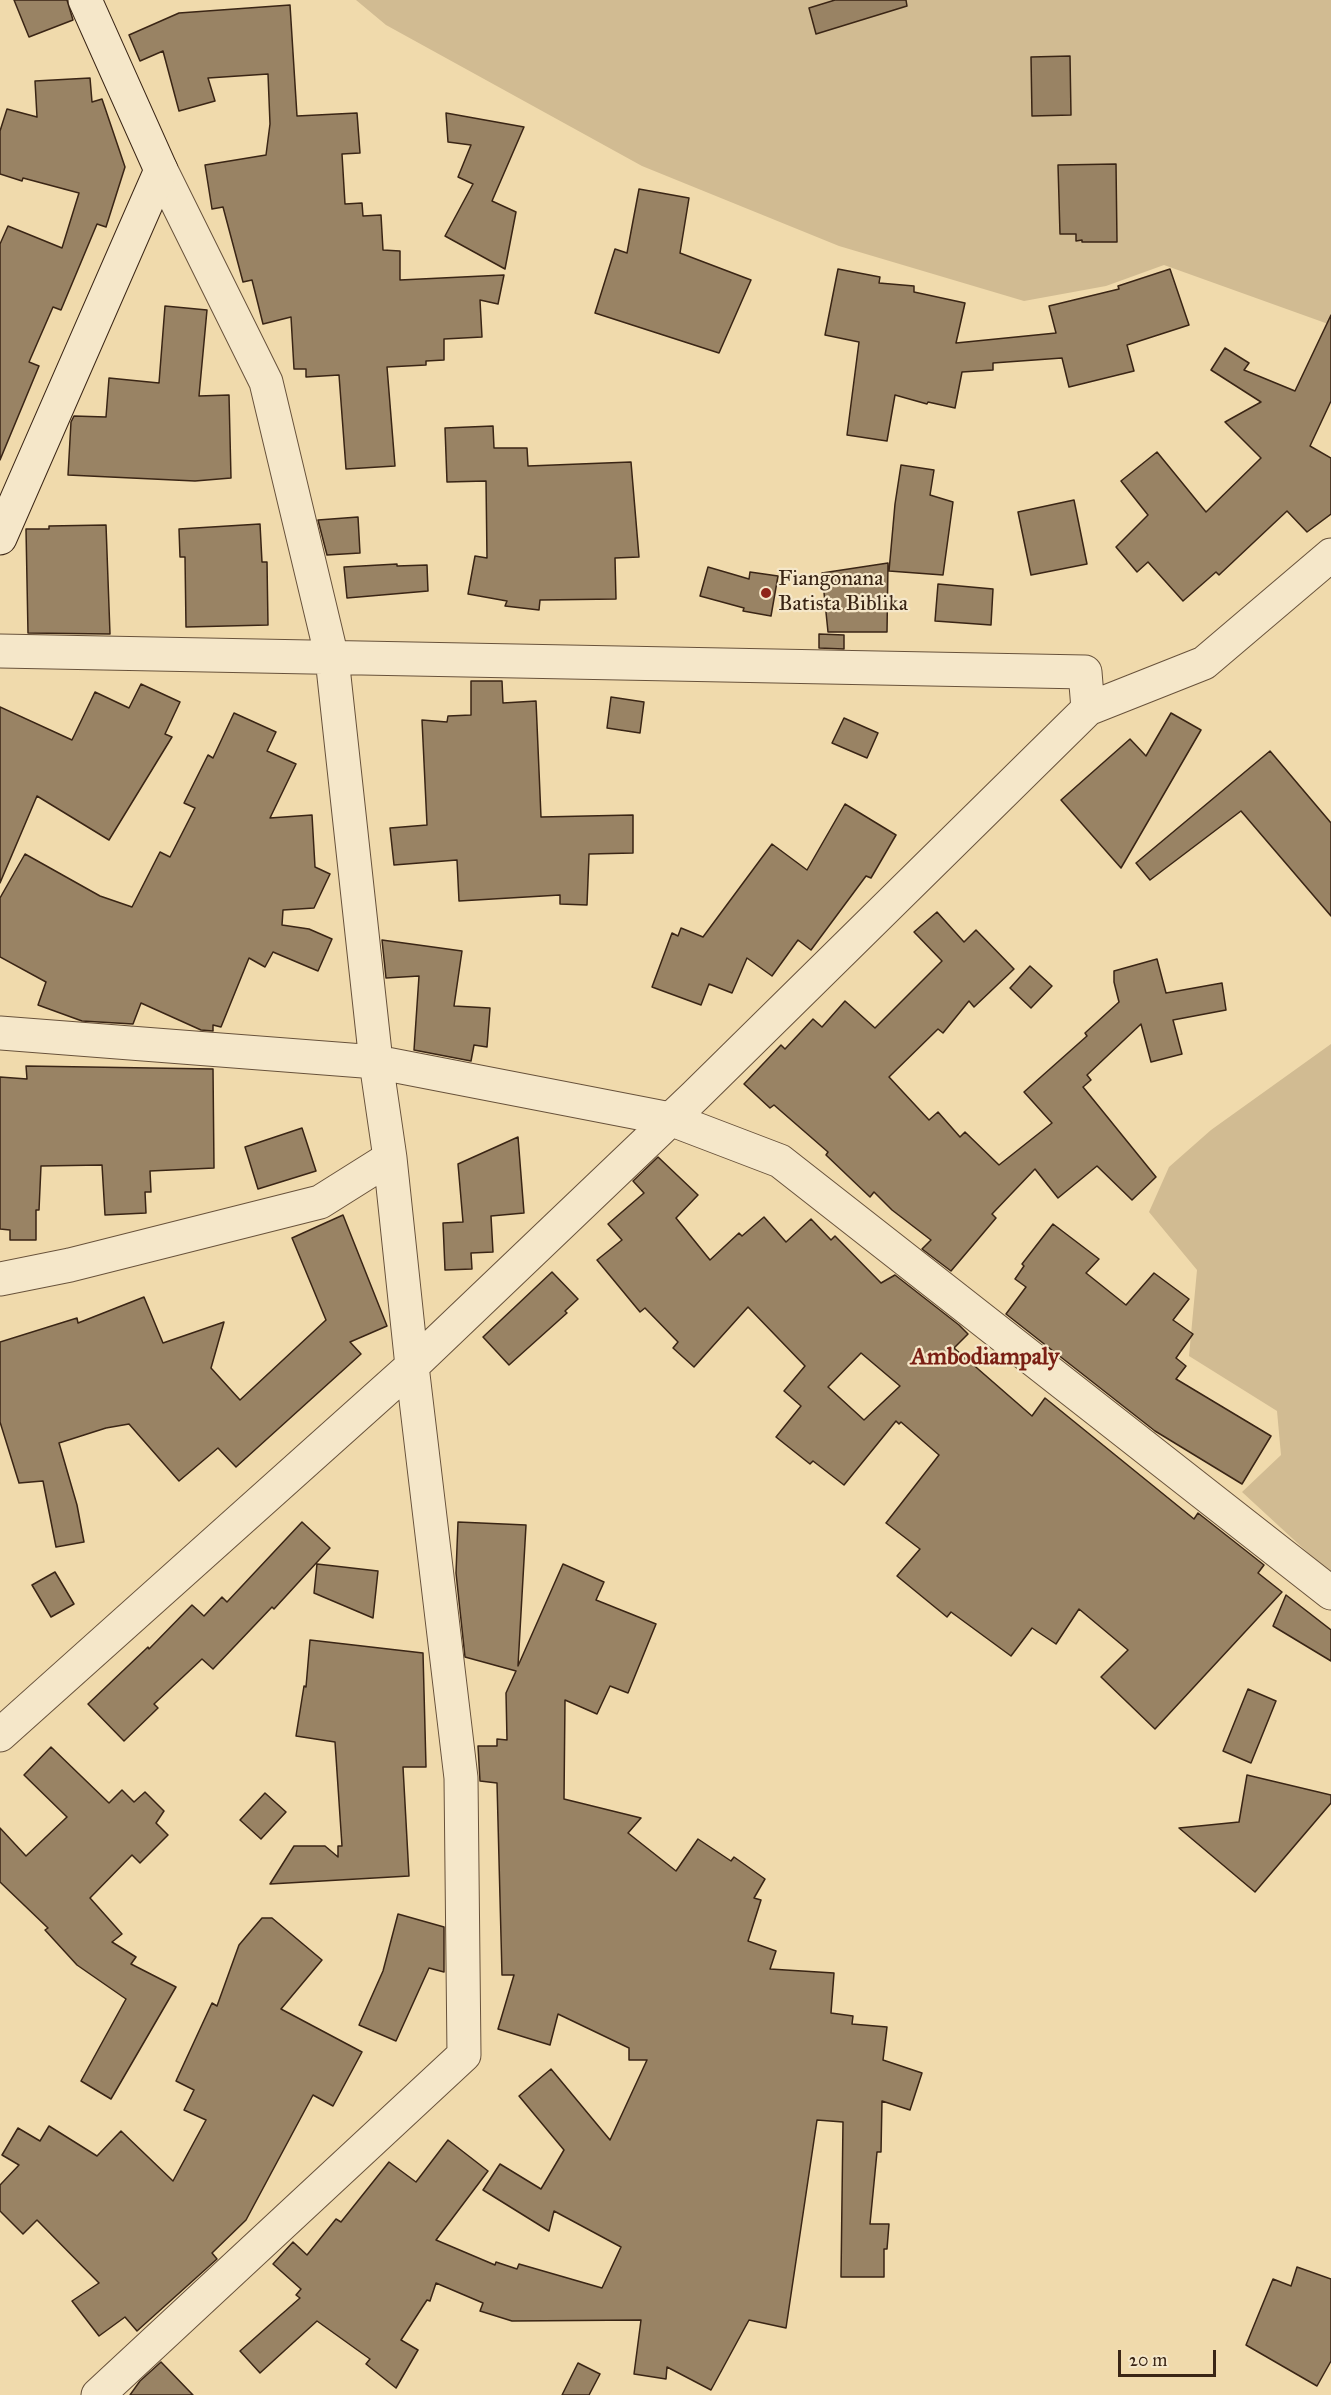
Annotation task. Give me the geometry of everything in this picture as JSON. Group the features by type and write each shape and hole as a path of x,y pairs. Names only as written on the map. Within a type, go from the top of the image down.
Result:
{"street":[{"path":"85,0 161,170 266,382 332,658 376,1062 390,1158 412,1366 461,1778 464,2055 98,2395"},
{"path":"0,538 161,170"},
{"path":"0,1735 412,1366 670,1119 1088,709 1204,663 1331,555"},
{"path":"0,651 1085,672 1088,709"},
{"path":"0,1033 376,1062 670,1119 780,1161 1331,1593"},
{"path":"0,1279 320,1202 390,1158"}],"shaded area":[{"path":"356,0 1331,0 1331,325 1164,265 1106,286 1024,301 839,246 642,166 386,25"},
{"path":"1331,1044 1331,1574 1242,1492 1281,1455 1277,1411 1189,1356 1197,1270 1149,1212 1169,1167 1211,1130"}],"building":[{"path":"14,0 67,0 73,20 29,37"},
{"path":"835,0 906,0 907,6 816,34 809,8"},
{"path":"290,5 297,116 357,113 360,153 342,154 345,204 362,203 363,216 381,215 383,250 400,251 400,280 504,275 498,304 480,300 482,337 444,339 444,360 426,361 426,365 387,367 395,466 346,469 339,375 306,377 306,369 294,369 291,317 263,324 252,280 243,282 223,207 212,209 205,165 266,155 270,124 268,74 208,78 215,101 179,111 163,51 140,61 129,35 179,13"},
{"path":"1070,56 1071,115 1032,116 1031,57"},
{"path":"90,78 92,102 102,99 125,167 106,227 97,224 61,310 53,307 29,362 39,366 0,460 0,244 8,226 62,248 79,193 0,174 0,131 7,109 37,117 35,81"},
{"path":"446,113 524,127 492,201 516,212 505,269 445,236 473,184 458,177 471,145 448,142"},
{"path":"1116,164 1117,242 1082,242 1082,240 1076,241 1076,234 1060,234 1058,165"},
{"path":"639,189 689,198 680,253 751,280 719,353 595,313 615,249 627,253"},
{"path":"838,269 880,277 879,283 914,286 914,292 965,303 956,343 1056,333 1049,306 1119,289 1118,286 1170,269 1189,325 1127,345 1134,371 1069,387 1062,358 993,363 993,370 962,372 955,408 928,402 927,404 895,395 887,441 847,435 859,342 825,335"},
{"path":"165,306 207,310 199,396 229,395 231,478 195,481 68,475 71,422 74,416 106,417 109,378 159,383"},
{"path":"1331,315 1331,401 1310,446 1331,458 1331,514 1307,532 1287,511 1219,575 1216,572 1183,601 1148,562 1137,572 1116,547 1148,515 1121,481 1157,452 1206,512 1261,458 1225,422 1261,402 1211,370 1225,348 1249,363 1244,370 1295,391"},
{"path":"493,426 494,448 527,448 528,466 631,462 639,557 615,558 616,599 540,600 539,610 505,606 507,601 468,594 475,556 487,558 486,481 447,482 445,428"},
{"path":"901,465 934,470 930,495 953,502 943,575 889,571"},
{"path":"1074,500 1087,564 1031,575 1018,512"},
{"path":"358,517 360,553 327,555 318,520"},
{"path":"260,524 262,562 267,562 268,625 186,627 185,557 180,557 179,529"},
{"path":"106,525 110,634 28,633 26,529 49,529 49,526"},
{"path":"888,563 887,632 828,632 822,573"},
{"path":"397,564 397,566 427,565 428,591 347,598 344,567"},
{"path":"708,567 749,579 750,572 778,576 771,616 743,611 744,608 700,596"},
{"path":"938,584 993,589 991,625 935,621"},
{"path":"819,634 844,635 844,649 819,648"},
{"path":"471,681 502,681 503,703 536,701 541,817 633,815 633,853 589,854 587,905 560,904 560,895 459,901 457,860 394,865 390,828 427,825 422,720 447,722 448,716 471,715"},
{"path":"141,684 180,702 165,734 172,737 109,840 37,796 0,883 0,707 72,740 95,692 129,708"},
{"path":"611,697 644,702 640,733 607,728"},
{"path":"234,713 276,732 267,751 296,764 270,818 312,815 315,867 330,874 314,908 283,910 282,925 309,929 332,939 318,971 273,952 265,967 249,958 221,1027 213,1025 213,1031 201,1030 141,1003 133,1024 82,1021 38,1005 46,982 0,957 0,898 25,854 100,896 132,907 160,852 170,857 195,808 184,803 208,755 213,758"},
{"path":"1171,713 1201,730 1121,868 1061,800 1130,739 1146,756"},
{"path":"844,718 878,733 867,758 832,743"},
{"path":"1270,751 1331,823 1331,916 1241,811 1150,880 1136,863"},
{"path":"845,804 896,835 871,878 866,876 811,950 798,940 772,976 747,958 732,993 709,984 701,1005 652,987 672,933 678,936 681,928 703,937 772,844 807,870"},
{"path":"937,912 964,942 976,930 1014,969 974,1007 969,1001 943,1033 938,1029 889,1077 929,1120 938,1112 960,1137 965,1132 999,1165 1052,1123 1024,1092 1087,1036 1085,1033 1119,1002 1114,971 1157,959 1166,993 1222,983 1226,1010 1173,1020 1182,1054 1151,1062 1141,1024 1087,1075 1091,1080 1083,1087 1156,1177 1132,1200 1097,1166 1058,1198 1035,1169 992,1214 996,1218 951,1271 922,1249 931,1240 892,1210 874,1192 870,1197 826,1155 828,1152 774,1105 770,1108 744,1084 781,1045 785,1049 813,1019 822,1027 845,1001 875,1028 942,961 914,932"},
{"path":"382,940 462,951 454,1006 490,1008 487,1047 474,1045 471,1061 414,1050 419,976 386,978"},
{"path":"1030,966 1052,986 1031,1008 1010,988"},
{"path":"26,1066 213,1069 214,1168 150,1171 151,1192 145,1192 146,1213 105,1215 102,1165 41,1166 39,1210 36,1210 36,1240 10,1240 10,1230 0,1229 0,1077 27,1079"},
{"path":"302,1128 316,1171 258,1189 245,1147"},
{"path":"518,1137 524,1213 491,1216 493,1252 471,1253 472,1269 445,1270 443,1223 463,1222 458,1164"},
{"path":"658,1157 698,1195 676,1218 710,1260 739,1233 742,1236 764,1217 786,1242 811,1219 831,1240 835,1236 881,1283 895,1275 959,1325 968,1334 954,1348 1032,1416 1045,1398 1194,1519 1198,1513 1264,1565 1258,1573 1282,1592 1155,1729 1101,1677 1128,1650 1079,1609 1056,1644 1032,1628 1011,1656 951,1612 947,1617 897,1576 920,1549 886,1523 939,1455 901,1422 899,1424 896,1421 844,1485 813,1461 810,1464 776,1437 801,1406 784,1391 805,1366 748,1307 694,1367 673,1348 678,1342 645,1308 640,1312 597,1260 622,1240 608,1224 644,1193 633,1181","holes":["861,1353 900,1386 864,1420 828,1387"]},
{"path":"343,1215 387,1326 350,1342 361,1354 236,1467 218,1448 179,1481 129,1424 106,1428 59,1443 77,1505 84,1542 56,1547 43,1481 19,1483 0,1422 0,1342 77,1318 78,1323 144,1297 163,1343 224,1322 211,1368 240,1400 326,1320 292,1238"},
{"path":"1053,1224 1099,1259 1086,1273 1126,1305 1154,1273 1189,1299 1173,1320 1193,1334 1176,1358 1186,1366 1176,1379 1271,1436 1242,1484 1155,1431 1006,1314 1026,1287 1015,1279 1024,1266 1022,1264"},
{"path":"552,1272 578,1299 565,1311 567,1313 509,1365 483,1337"},
{"path":"302,1522 330,1548 274,1609 272,1607 213,1669 202,1659 154,1704 158,1708 124,1741 88,1704 148,1647 149,1649 192,1605 204,1616 222,1597 227,1602"},
{"path":"458,1522 526,1525 518,1666 563,1564 604,1582 596,1600 656,1624 628,1693 610,1686 597,1714 565,1700 564,1799 641,1818 628,1833 676,1871 698,1839 731,1861 734,1857 765,1879 754,1898 761,1900 748,1941 776,1951 770,1969 834,1973 831,2013 853,2016 852,2024 887,2027 883,2060 922,2073 910,2110 882,2101 881,2152 877,2152 870,2224 889,2224 887,2249 884,2249 884,2277 841,2277 843,2122 817,2120 786,2328 749,2320 711,2390 667,2367 666,2379 634,2374 641,2320 512,2321 480,2311 483,2303 436,2283 430,2301 427,2300 401,2340 418,2350 396,2388 366,2364 370,2359 317,2321 260,2373 240,2351 300,2298 296,2295 301,2289 273,2264 293,2242 307,2255 336,2219 341,2222 389,2162 416,2182 448,2140 488,2171 436,2240 495,2265 496,2262 517,2269 519,2264 602,2288 621,2247 554,2211 549,2231 483,2190 500,2164 541,2189 564,2150 519,2096 551,2069 610,2140 647,2060 629,2060 629,2048 558,2014 550,2045 498,2029 514,1975 502,1975 497,1783 480,1781 478,1746 497,1746 497,1739 507,1740 506,1693 516,1671 465,1657 456,1573"},
{"path":"317,1564 378,1571 373,1618 314,1593"},
{"path":"55,1572 74,1604 51,1617 32,1585"},
{"path":"1286,1595 1331,1630 1331,1661 1273,1626"},
{"path":"310,1640 423,1653 426,1767 403,1767 409,1876 270,1884 294,1846 325,1846 338,1857 338,1846 342,1846 335,1742 296,1736 304,1686 306,1687"},
{"path":"1248,1689 1276,1701 1251,1763 1223,1751"},
{"path":"51,1747 109,1803 122,1790 134,1802 145,1792 164,1811 156,1823 168,1835 140,1863 132,1855 90,1898 122,1934 112,1942 136,1957 131,1964 176,1987 111,2099 81,2081 126,1999 77,1965 45,1930 48,1928 0,1882 0,1828 26,1856 67,1817 24,1775"},
{"path":"1247,1775 1331,1795 1331,1803 1255,1892 1179,1828 1239,1822"},
{"path":"265,1793 286,1812 261,1839 240,1820"},
{"path":"398,1914 444,1927 444,1972 429,1968 396,2041 359,2025 383,1971"},
{"path":"262,1918 272,1918 322,1960 281,2009 362,2052 333,2106 313,2095 246,2220 212,2253 217,2259 137,2331 125,2317 99,2336 72,2301 99,2283 37,2220 23,2234 0,2211 0,2185 19,2165 2,2155 18,2128 40,2141 49,2126 97,2156 121,2131 173,2181 206,2120 184,2110 194,2090 176,2081 212,2003 217,2006 239,1945"},
{"path":"1297,2267 1331,2279 1331,2361 1317,2386 1246,2345 1273,2279 1291,2286"},
{"path":"161,2362 193,2395 130,2395 140,2381"},
{"path":"578,2363 600,2374 589,2395 562,2395"}],"place":[{"name":"Fiangonana Batista Biblika","path":"766,593"}],"district":[{"name":"Ambodiampaly","path":"985,1358"}]}
